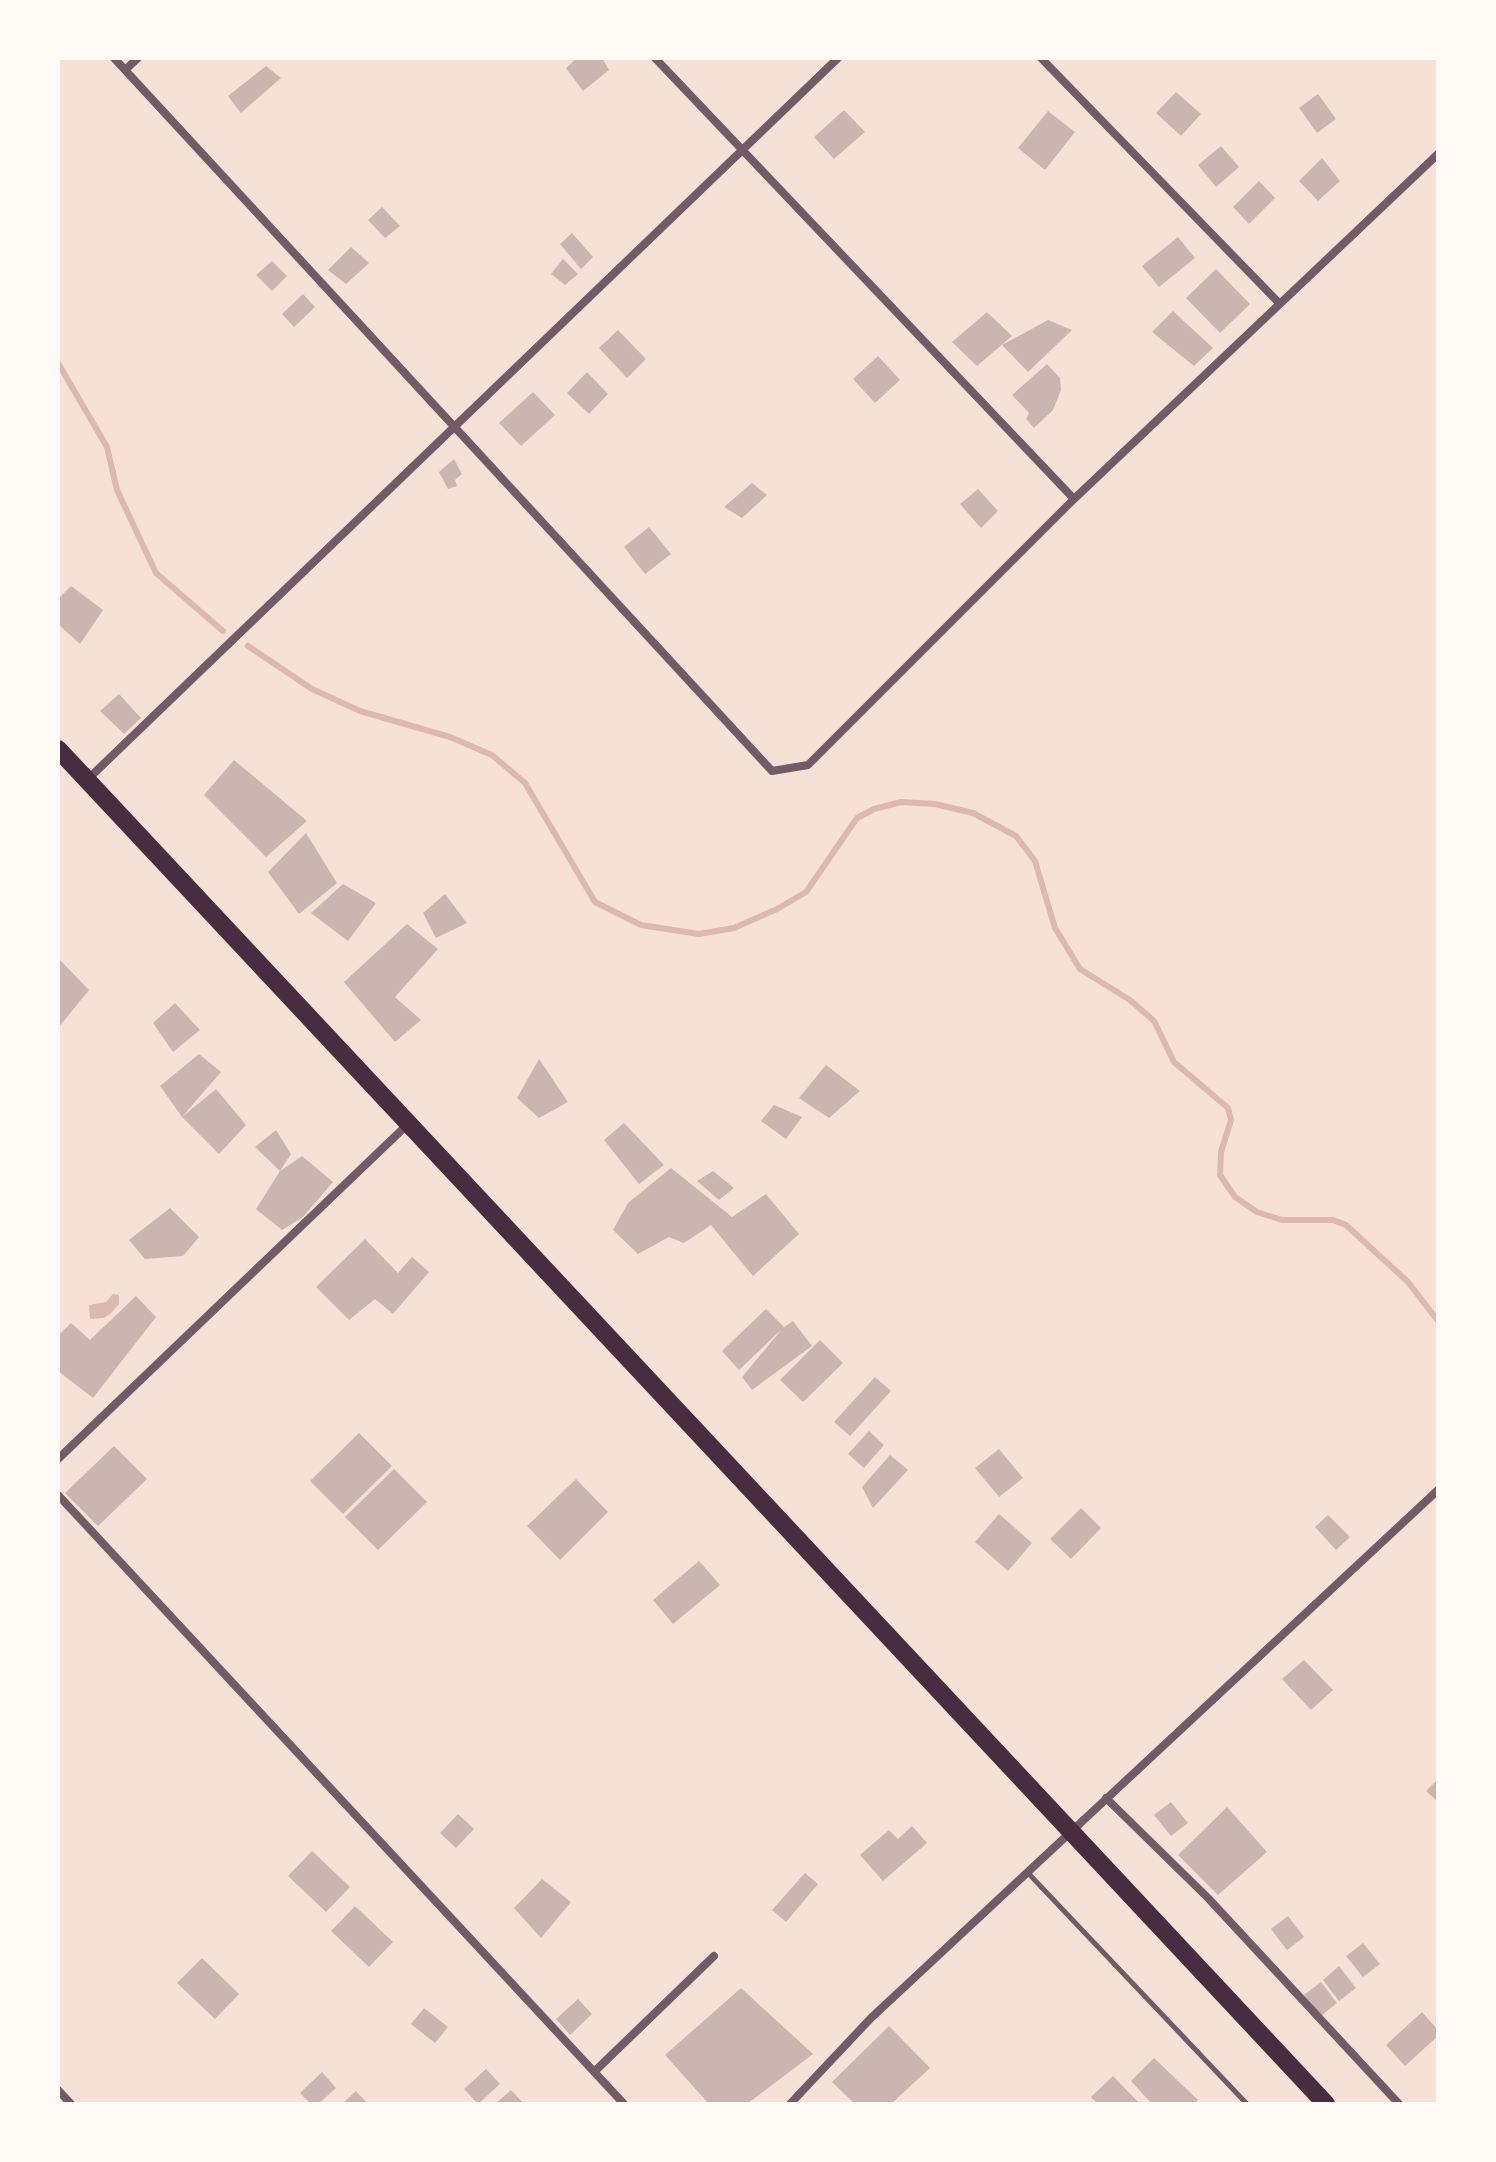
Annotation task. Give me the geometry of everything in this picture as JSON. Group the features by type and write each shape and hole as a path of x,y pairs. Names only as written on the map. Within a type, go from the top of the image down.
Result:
{"highway":[{"path":"58,749 1326,2104"}],"street":[{"path":"114,58 772,771 808,765 1074,499 1278,302 1438,154"},
{"path":"125,70 138,58"},
{"path":"655,58 1074,499"},
{"path":"87,780 838,58"},
{"path":"1041,58 1278,302"},
{"path":"58,1459 409,1124"},
{"path":"790,2104 871,2018 1438,1490"},
{"path":"58,1495 624,2104"},
{"path":"1106,1798 1208,1898 1399,2104"},
{"path":"594,2072 714,1956"},
{"path":"58,2090 71,2104"}],"lane":[{"path":"1027,1872 1247,2104"}],"shaded area":[{"path":"113,1294 119,1295 119,1304 111,1313 104,1318 90,1319 89,1305 106,1302"}],"building":[{"path":"577,58 602,58 609,70 583,91 566,68"},
{"path":"266,66 281,78 241,113 228,96"},
{"path":"1176,92 1201,114 1181,136 1156,113"},
{"path":"1318,94 1336,119 1317,133 1299,108"},
{"path":"844,110 865,132 834,159 814,137"},
{"path":"1048,111 1075,132 1045,170 1018,148"},
{"path":"1221,146 1239,167 1216,187 1198,165"},
{"path":"1322,158 1340,181 1318,201 1299,181"},
{"path":"1259,181 1275,198 1249,224 1233,207"},
{"path":"382,207 400,226 385,238 368,220"},
{"path":"572,233 593,257 581,269 560,244"},
{"path":"1178,237 1195,258 1159,287 1142,266"},
{"path":"351,247 369,263 346,284 328,270"},
{"path":"563,259 578,274 565,285 551,274"},
{"path":"272,261 287,276 272,291 256,275"},
{"path":"1216,269 1250,304 1220,333 1186,298"},
{"path":"303,294 315,307 294,327 282,314"},
{"path":"1173,311 1213,348 1194,366 1152,332"},
{"path":"987,312 1012,336 977,366 952,342"},
{"path":"1048,320 1072,330 1028,372 1002,345"},
{"path":"618,330 646,359 627,378 599,348"},
{"path":"878,356 900,380 875,403 853,379"},
{"path":"1047,364 1060,378 1061,390 1053,410 1034,428 1026,419 1029,413 1012,395"},
{"path":"587,372 608,394 589,414 567,393"},
{"path":"533,392 555,415 521,446 499,423"},
{"path":"454,459 462,474 455,480 457,486 448,489 439,472"},
{"path":"752,483 767,495 742,518 724,507"},
{"path":"978,489 998,511 981,528 960,504"},
{"path":"649,527 671,554 645,574 624,547"},
{"path":"71,586 103,610 80,644 58,624 58,599"},
{"path":"119,694 141,718 124,734 100,711"},
{"path":"234,760 307,821 266,857 204,795"},
{"path":"306,833 337,883 299,914 268,872"},
{"path":"343,884 376,903 348,941 311,913"},
{"path":"445,894 467,923 436,938 423,913"},
{"path":"407,924 438,949 395,997 421,1020 395,1042 344,982"},
{"path":"58,961 89,990 58,1028"},
{"path":"175,1003 200,1030 173,1052 153,1023"},
{"path":"199,1054 221,1072 182,1117 160,1086"},
{"path":"539,1059 568,1102 539,1118 517,1098"},
{"path":"826,1065 860,1091 829,1118 799,1098"},
{"path":"216,1089 246,1125 219,1154 182,1117"},
{"path":"774,1105 802,1117 786,1139 761,1121"},
{"path":"624,1123 664,1165 639,1184 604,1140"},
{"path":"276,1130 291,1154 280,1171 255,1147"},
{"path":"302,1156 333,1182 303,1217 282,1230 256,1209 280,1171"},
{"path":"671,1168 732,1217 766,1194 799,1234 753,1276 711,1225 684,1243 669,1237 638,1254 613,1230 628,1203"},
{"path":"713,1171 734,1188 719,1200 697,1181"},
{"path":"170,1208 199,1237 183,1256 145,1259 129,1240"},
{"path":"365,1239 398,1273 412,1257 429,1272 393,1314 375,1299 349,1320 316,1287"},
{"path":"136,1296 156,1317 93,1398 58,1371 58,1336 71,1323 90,1340"},
{"path":"766,1309 784,1327 793,1321 812,1346 752,1390 742,1377 782,1329 739,1370 722,1351"},
{"path":"820,1340 843,1363 803,1402 780,1380"},
{"path":"875,1377 891,1391 850,1436 834,1422"},
{"path":"869,1431 884,1445 864,1468 848,1454"},
{"path":"359,1433 392,1466 343,1514 310,1481"},
{"path":"114,1446 147,1479 98,1526 65,1493"},
{"path":"999,1449 1023,1478 999,1497 975,1468"},
{"path":"890,1455 908,1470 873,1508 862,1487"},
{"path":"394,1469 427,1502 378,1550 345,1517"},
{"path":"576,1479 608,1512 560,1560 527,1526"},
{"path":"1081,1508 1101,1528 1071,1559 1050,1539"},
{"path":"999,1514 1032,1543 1008,1571 975,1542"},
{"path":"1328,1515 1350,1537 1336,1550 1315,1527"},
{"path":"699,1561 720,1585 673,1624 653,1600"},
{"path":"1304,1660 1333,1690 1311,1710 1282,1679"},
{"path":"1438,1779 1438,1802 1426,1791"},
{"path":"1171,1802 1188,1823 1171,1836 1154,1815"},
{"path":"1227,1807 1267,1852 1218,1895 1178,1855"},
{"path":"458,1814 474,1829 456,1848 440,1833"},
{"path":"912,1826 927,1843 883,1881 860,1855 889,1830 898,1839"},
{"path":"312,1851 350,1887 326,1912 288,1876"},
{"path":"805,1873 818,1884 786,1922 772,1910"},
{"path":"542,1879 571,1902 541,1938 514,1908"},
{"path":"355,1906 393,1942 369,1967 331,1931"},
{"path":"1288,1916 1304,1937 1287,1950 1271,1929"},
{"path":"1363,1943 1380,1964 1363,1977 1346,1956"},
{"path":"202,1958 239,1994 215,2019 177,1983"},
{"path":"1339,1966 1356,1988 1339,2001 1323,1980"},
{"path":"1321,1982 1337,2003 1321,2016 1304,1995"},
{"path":"741,1988 813,2054 747,2104 709,2104 665,2055"},
{"path":"578,1999 592,2014 570,2035 556,2019"},
{"path":"424,2008 448,2027 435,2043 411,2024"},
{"path":"1422,2012 1438,2030 1438,2036 1405,2066 1386,2045"},
{"path":"889,2026 930,2068 891,2104 855,2104 832,2082"},
{"path":"1154,2058 1198,2100 1195,2104 1152,2104 1131,2081"},
{"path":"486,2069 500,2084 478,2104 464,2089"},
{"path":"322,2072 336,2088 318,2104 311,2104 300,2093"},
{"path":"1113,2076 1140,2104 1098,2104 1091,2097"},
{"path":"511,2090 524,2104 495,2104"},
{"path":"356,2091 368,2104 342,2104"}],"waterway":[{"path":"58,363 107,447 117,490 156,573 223,631"},
{"path":"248,646 312,689 360,711 450,737 492,755 525,783 595,902 641,925 699,934 734,928 777,909 806,892 857,818 874,809 901,802 935,804 973,813 1016,836 1035,861 1055,928 1080,969 1130,1000 1154,1021 1174,1062 1228,1108 1231,1120 1221,1152 1220,1175 1235,1197 1257,1212 1282,1220 1333,1220 1346,1225 1408,1282 1438,1321"}]}
